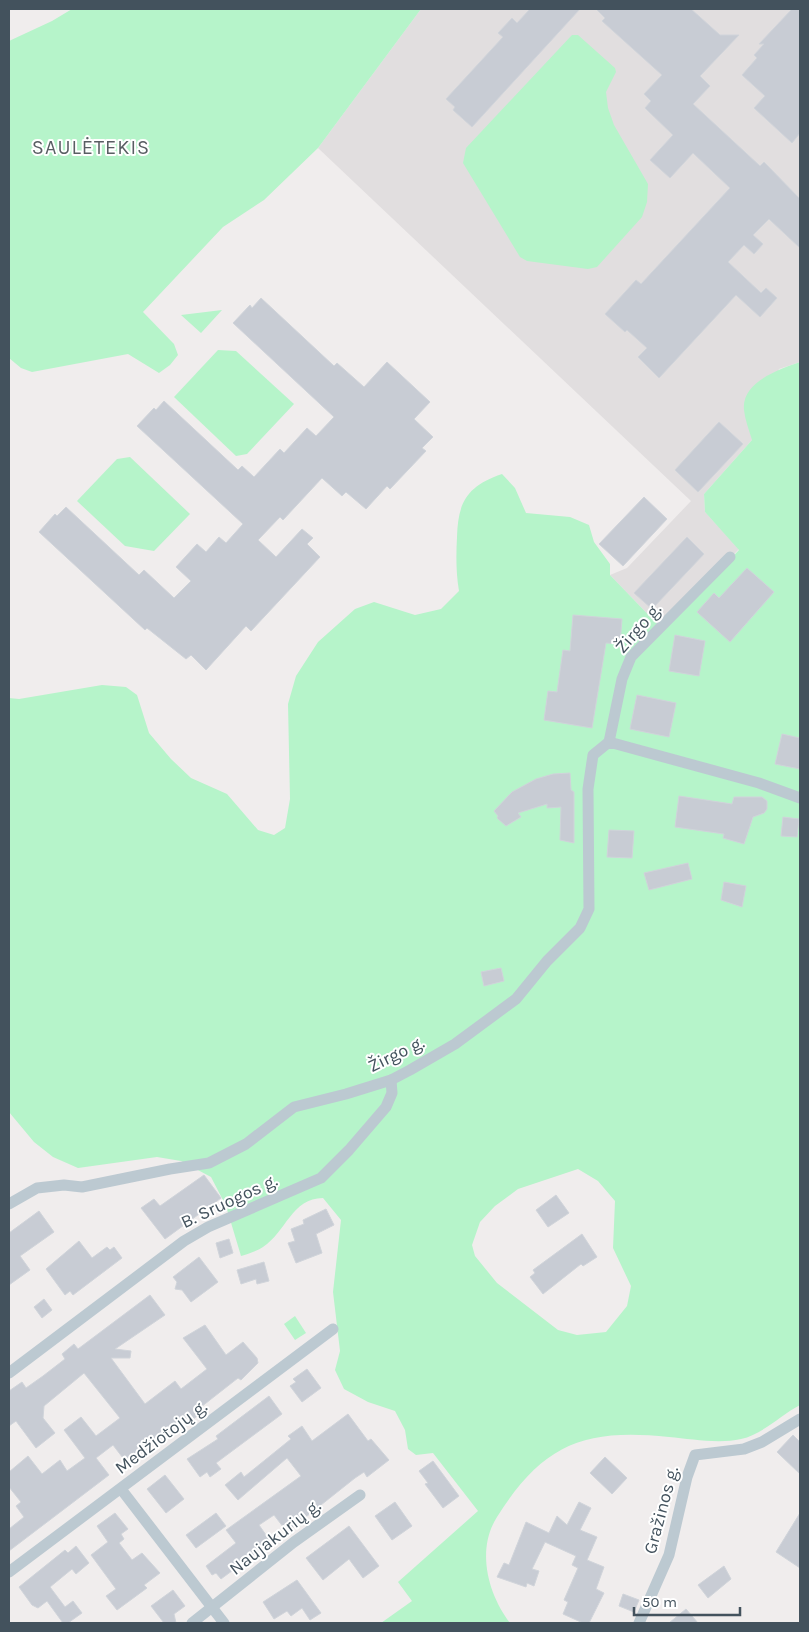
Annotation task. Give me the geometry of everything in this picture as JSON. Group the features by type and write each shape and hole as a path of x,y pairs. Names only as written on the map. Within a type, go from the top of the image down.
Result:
{"street":[{"name":"Žirgo g.","path":"9,1204 37,1188 64,1185 82,1187 209,1163 246,1144 294,1107 391,1080 455,1044 516,999 547,961 580,928 589,909 588,789 593,755 609,742 622,679 631,657 730,557"},
{"path":"609,742 759,783 800,798"},
{"name":"B. Sruogos g.","path":"9,1373 184,1241 208,1227 321,1178 349,1150 386,1107 392,1093 391,1080"},
{"name":"Medžiotojų g.","path":"9,1572 333,1329"},
{"name":"Gražinos g.","path":"639,1623 669,1555 686,1477 694,1455 744,1449 762,1442 800,1419"},
{"path":"121,1489 224,1623"},
{"name":"Naujakurių g.","path":"192,1623 294,1542 360,1495"}],"shaded area":[{"path":"421,9 800,9 800,362 779,369 752,440 704,494 705,512 739,549 663,630 610,575 627,568 691,501 318,148"}],"green space":[{"path":"72,9 421,9 318,148 264,200 223,227 143,312 174,344 178,355 170,365 159,373 128,354 32,372 21,368 9,358 9,41 52,21"},
{"path":"572,35 578,35 615,68 616,72 606,92 608,108 614,125 648,184 647,202 642,217 597,267 588,269 527,261 520,257 463,163 466,148"},
{"path":"222,310 201,333 181,315"},
{"path":"218,350 236,351 294,404 247,454 236,456 174,397"},
{"path":"800,362 800,1405 764,1429 741,1439 714,1441 639,1435 613,1435 589,1439 568,1446 549,1457 531,1472 514,1492 497,1517 491,1530 487,1543 487,1572 496,1599 510,1623 381,1623 412,1601 398,1582 478,1511 433,1453 416,1455 408,1449 405,1430 395,1411 368,1402 344,1389 335,1370 340,1351 333,1292 341,1220 323,1198 312,1199 296,1210 271,1241 255,1251 241,1256 226,1206 211,1177 181,1161 157,1157 78,1168 53,1157 34,1142 9,1112 9,698 19,699 102,685 126,687 137,695 149,733 171,759 191,778 227,794 258,830 274,835 285,828 290,799 288,704 296,676 318,642 355,609 374,602 415,615 441,609 459,591 456,564 458,525 462,505 473,490 480,484 502,474 515,488 526,513 570,517 589,525 594,542 610,564 610,575 663,630 739,550 705,512 704,494 752,440 744,410 745,400 749,392 763,378","holes":["578,1169 598,1181 615,1201 613,1248 631,1286 627,1306 606,1332 577,1335 558,1330 497,1283 475,1256 472,1245 480,1222 495,1206 518,1189"]},
{"path":"130,457 190,514 154,551 125,546 77,501 117,459"},
{"path":"295,1316 306,1333 295,1340 284,1324"}],"building":[{"path":"530,9 580,9 472,127 453,110 455,107 446,99 503,37 498,33 512,18 517,23"},
{"path":"596,9 691,9 720,35 739,35 700,76 710,86 693,104 760,166 764,162 800,199 800,248 769,219 753,235 763,244 754,254 744,245 728,262 761,293 766,288 777,298 760,317 736,295 659,378 638,357 647,348 605,314 636,280 641,284 730,188 693,153 670,178 650,160 673,135 645,108 651,101 644,94 662,75 602,21 605,18"},
{"path":"792,9 800,9 800,133 792,143 754,108 765,96 742,75 757,58 754,55 764,44 759,44"},
{"path":"261,298 334,366 337,363 364,387 387,362 430,402 414,419 433,437 422,448 426,451 390,489 387,486 366,509 346,492 342,496 322,478 283,520 280,517 258,540 276,557 302,529 313,538 307,544 320,557 251,631 246,626 206,670 191,655 186,659 147,628 145,630 39,532 55,514 57,516 66,507 139,575 144,570 174,598 191,581 176,567 197,544 206,552 219,537 226,543 243,524 137,426 154,408 156,410 164,401 238,470 242,466 254,477 280,449 284,453 307,428 316,436 334,417 233,323 250,305 252,308"},
{"path":"719,422 743,444 698,492 675,470"},
{"path":"644,497 667,519 623,566 599,544"},
{"path":"687,537 704,554 652,609 634,593"},
{"path":"747,568 774,592 730,642 697,612 714,593 719,598"},
{"path":"573,615 622,619 620,644 606,643 592,728 544,720 548,691 557,692 563,650 570,651"},
{"path":"675,635 705,641 699,676 669,671"},
{"path":"637,695 676,703 669,737 630,729"},
{"path":"782,734 800,738 800,769 775,764"},
{"path":"570,773 571,790 574,792 574,843 560,840 561,807 547,808 547,804 518,813 521,817 506,826 497,818 498,816 494,811 512,792 536,779 553,774"},
{"path":"679,796 732,804 734,797 762,797 767,801 767,809 764,813 753,817 744,844 723,838 724,834 675,827"},
{"path":"783,817 799,819 797,837 781,836"},
{"path":"609,830 634,831 632,858 607,857"},
{"path":"688,863 692,879 649,890 644,873"},
{"path":"724,882 746,886 742,907 721,900"},
{"path":"501,968 504,981 484,986 481,972"},
{"path":"204,1175 221,1198 165,1239 141,1208 154,1199 160,1206"},
{"path":"556,1195 569,1213 548,1227 536,1210"},
{"path":"326,1209 334,1225 316,1234 322,1253 296,1263 288,1243 295,1241 291,1229 304,1224 303,1220"},
{"path":"39,1211 54,1232 20,1256 30,1270 9,1285 9,1233"},
{"path":"582,1234 597,1257 583,1266 581,1264 543,1294 530,1277 535,1273 533,1270"},
{"path":"229,1239 233,1253 220,1258 216,1243"},
{"path":"79,1241 92,1258 107,1247 110,1250 114,1247 122,1258 73,1295 70,1291 65,1295 46,1269"},
{"path":"199,1257 218,1282 191,1302 182,1290 175,1289 177,1282 173,1277"},
{"path":"264,1262 269,1281 257,1284 256,1279 241,1284 237,1270"},
{"path":"150,1295 165,1315 115,1349 131,1351 130,1358 111,1358 145,1404 175,1381 181,1389 207,1369 183,1338 205,1325 226,1355 243,1342 257,1358 258,1363 241,1380 238,1378 201,1407 204,1411 192,1420 189,1416 132,1460 126,1462 113,1445 96,1458 109,1475 9,1551 9,1529 24,1517 16,1506 21,1502 9,1487 9,1472 28,1456 42,1474 60,1460 67,1471 85,1458 64,1430 81,1417 96,1436 120,1418 84,1373 44,1406 43,1418 55,1433 36,1448 16,1421 9,1426 9,1391 22,1382 26,1388 65,1359 62,1354 74,1344 78,1349"},
{"path":"44,1299 52,1310 42,1318 34,1307"},
{"path":"307,1369 321,1388 302,1402 290,1386 296,1382 293,1379"},
{"path":"269,1396 282,1414 216,1463 221,1469 210,1477 207,1472 200,1477 187,1459 218,1439 216,1436"},
{"path":"348,1414 368,1441 371,1439 389,1460 367,1477 364,1472 355,1478 287,1532 274,1515 259,1525 271,1542 221,1579 216,1573 212,1575 206,1566 236,1543 226,1530 301,1476 287,1458 238,1500 225,1485 241,1472 244,1477 291,1439 288,1436 302,1426 312,1441"},
{"path":"793,1435 800,1442 800,1474 777,1452"},
{"path":"605,1457 627,1478 612,1494 590,1473"},
{"path":"433,1461 459,1496 443,1508 425,1484 428,1483 419,1471"},
{"path":"165,1475 184,1499 166,1513 147,1489"},
{"path":"395,1502 412,1526 392,1540 375,1516"},
{"path":"579,1502 591,1508 580,1530 597,1537 587,1560 604,1567 596,1589 604,1593 589,1623 583,1623 563,1614 568,1602 564,1600 578,1568 572,1565 576,1556 545,1542 532,1569 539,1571 534,1586 527,1583 526,1587 497,1577 504,1563 509,1565 526,1522 549,1533 557,1516 567,1525"},
{"path":"115,1513 128,1529 121,1534 124,1539 119,1543 132,1560 142,1553 160,1573 144,1585 147,1588 117,1610 106,1596 116,1589 91,1555 108,1542 97,1526"},
{"path":"216,1513 226,1526 196,1548 186,1535"},
{"path":"800,1513 800,1568 776,1552"},
{"path":"349,1526 379,1566 363,1578 349,1559 323,1580 306,1558"},
{"path":"76,1546 89,1563 76,1574 72,1569 50,1587 65,1607 73,1601 82,1613 68,1623 63,1623 47,1601 38,1608 32,1605 19,1587 65,1550 68,1553"},
{"path":"724,1566 731,1579 708,1598 698,1585"},
{"path":"297,1580 321,1613 310,1620 302,1608 291,1616 287,1611 274,1619 263,1602"},
{"path":"173,1590 185,1606 174,1614 176,1623 164,1623 151,1606"},
{"path":"623,1594 639,1600 634,1612 619,1606"},
{"path":"686,1609 698,1623 669,1623"}],"district":[{"name":"SAULĖTEKIS","path":"91,147"}]}
